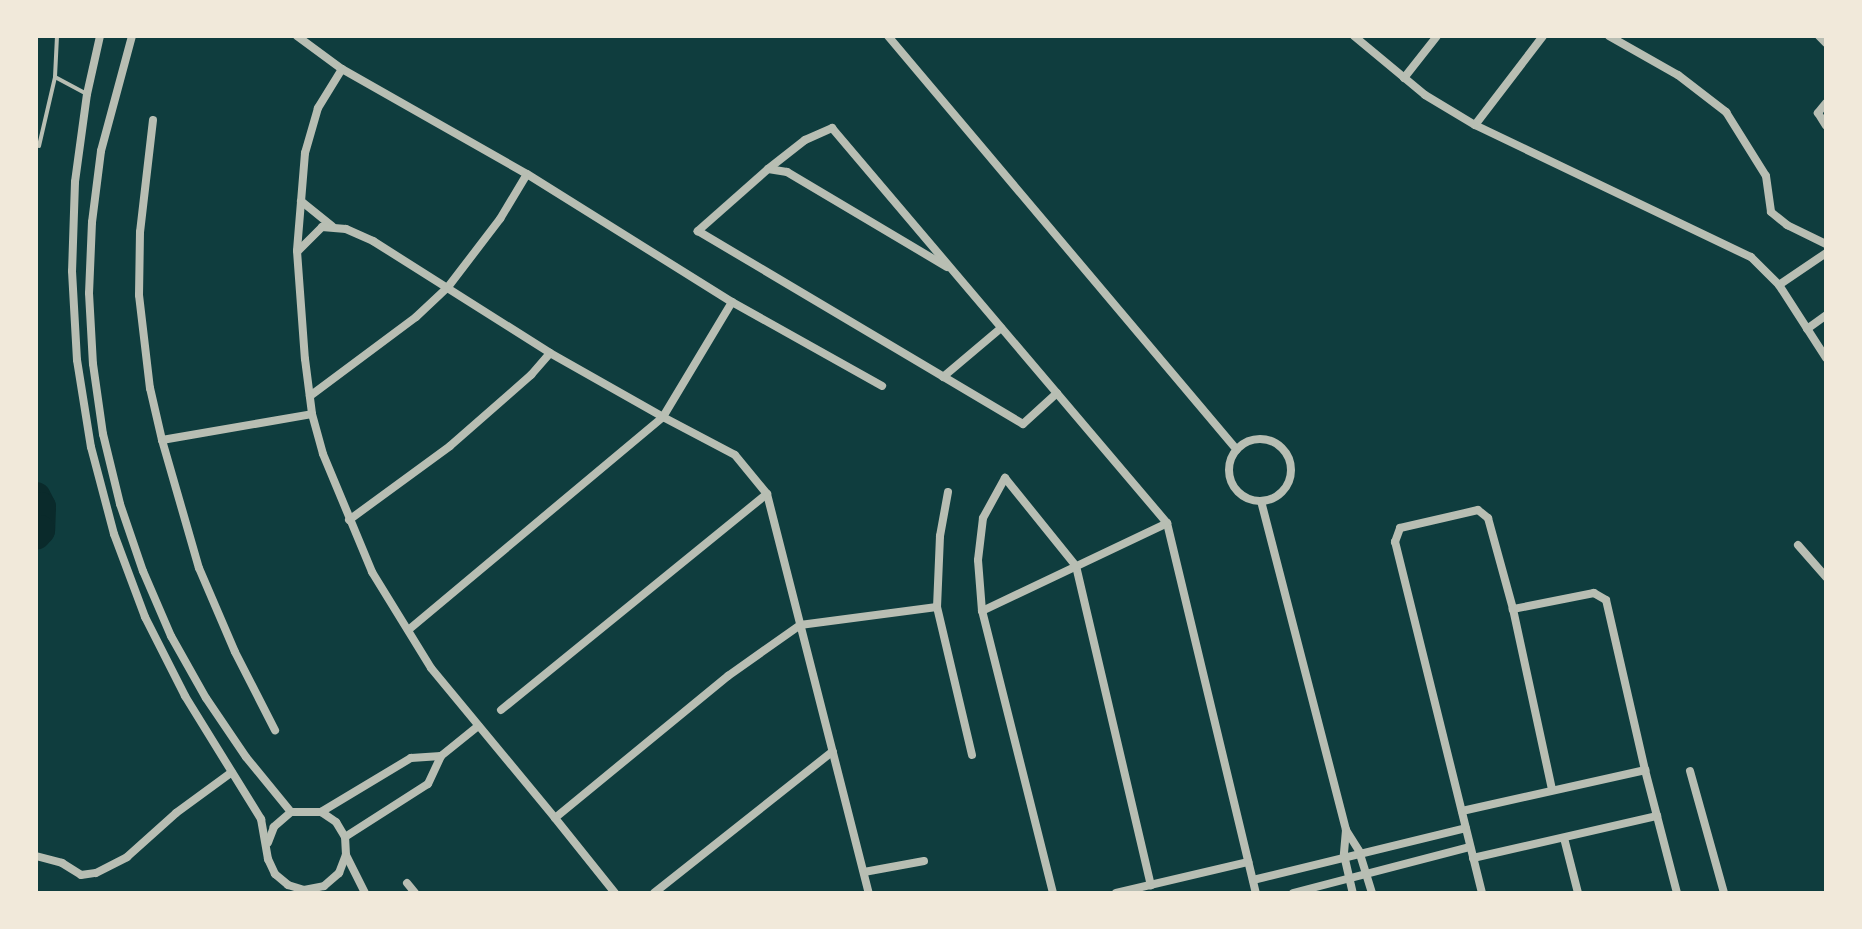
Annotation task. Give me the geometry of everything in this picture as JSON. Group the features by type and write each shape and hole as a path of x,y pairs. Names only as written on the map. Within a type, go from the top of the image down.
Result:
{"street":[{"path":"100,36 87,94 75,182 72,271 77,360 91,447 114,534 145,617 185,696 261,819 268,843 268,859 275,874 288,885 306,891 324,886 339,873 346,855"},
{"path":"132,36 101,151 92,222 90,307 103,434 120,504 143,571 171,636 222,722 291,812"},
{"path":"297,36 342,69 527,174 732,302 882,386"},
{"path":"888,36 1237,450"},
{"path":"1354,36 1404,78 1475,125 1751,257 1779,285 1826,358"},
{"path":"1404,78 1437,36"},
{"path":"1475,125 1543,36"},
{"path":"1609,36 1678,75 1726,112 1766,176 1771,212 1787,225 1826,244"},
{"path":"1819,36 1826,43"},
{"path":"342,69 318,108 305,153 297,251 312,414 349,520 372,572 431,668 615,893"},
{"path":"1826,103 1818,113 1826,126"},
{"path":"153,120 140,232 139,295 150,388 199,568 235,652 275,730"},
{"path":"1057,393 1023,424 698,231 805,140 832,128 1001,328 1057,393 1167,523 1256,893"},
{"path":"768,169 787,172 953,271"},
{"path":"310,396 416,317 448,287 500,219 527,174"},
{"path":"301,201 332,226 373,241 550,353 735,455 767,494 869,893"},
{"path":"297,251 322,227 332,226"},
{"path":"1779,285 1826,253"},
{"path":"408,630 663,417 732,302"},
{"path":"1807,329 1826,315"},
{"path":"943,377 1001,328"},
{"path":"349,520 450,446 531,375 550,353"},
{"path":"162,440 312,414"},
{"path":"1260,439 1277,444 1289,457 1291,474 1284,490 1261,501 1242,495 1235,488 1230,469 1237,450 1260,439"},
{"path":"1053,893 982,611 978,560 983,518 1005,478 1076,566 1151,885"},
{"path":"948,492 940,536 937,607 972,755"},
{"path":"501,710 767,494"},
{"path":"1261,501 1346,830 1359,851 1372,893"},
{"path":"1482,893 1395,542 1397,531 1407,525 1478,510 1484,512 1513,609 1552,789"},
{"path":"982,611 1167,523"},
{"path":"1798,545 1826,577"},
{"path":"1513,609 1594,593 1606,600 1677,893"},
{"path":"555,818 728,676 800,625 937,607"},
{"path":"345,837 428,784 441,756 478,726"},
{"path":"654,893 833,751"},
{"path":"268,843 274,827 291,812 321,812 411,758 441,756"},
{"path":"1462,811 1645,770"},
{"path":"1690,771 1724,893"},
{"path":"36,856 62,863 81,875 96,873 127,857 176,813 232,772"},
{"path":"321,812 336,822 345,837 346,855 365,893"},
{"path":"1473,858 1657,816"},
{"path":"1253,880 1359,851 1466,828"},
{"path":"1346,830 1344,855 1353,893"},
{"path":"1564,838 1578,893"},
{"path":"1293,893 1470,847"},
{"path":"864,872 924,861"},
{"path":"1116,893 1248,862"},
{"path":"407,883 415,893"}],"lane":[{"path":"39,146 55,77 57,36"},
{"path":"55,77 87,94"}],"waterway":[{"path":"36,497 41,507 40,530 36,535"}]}
